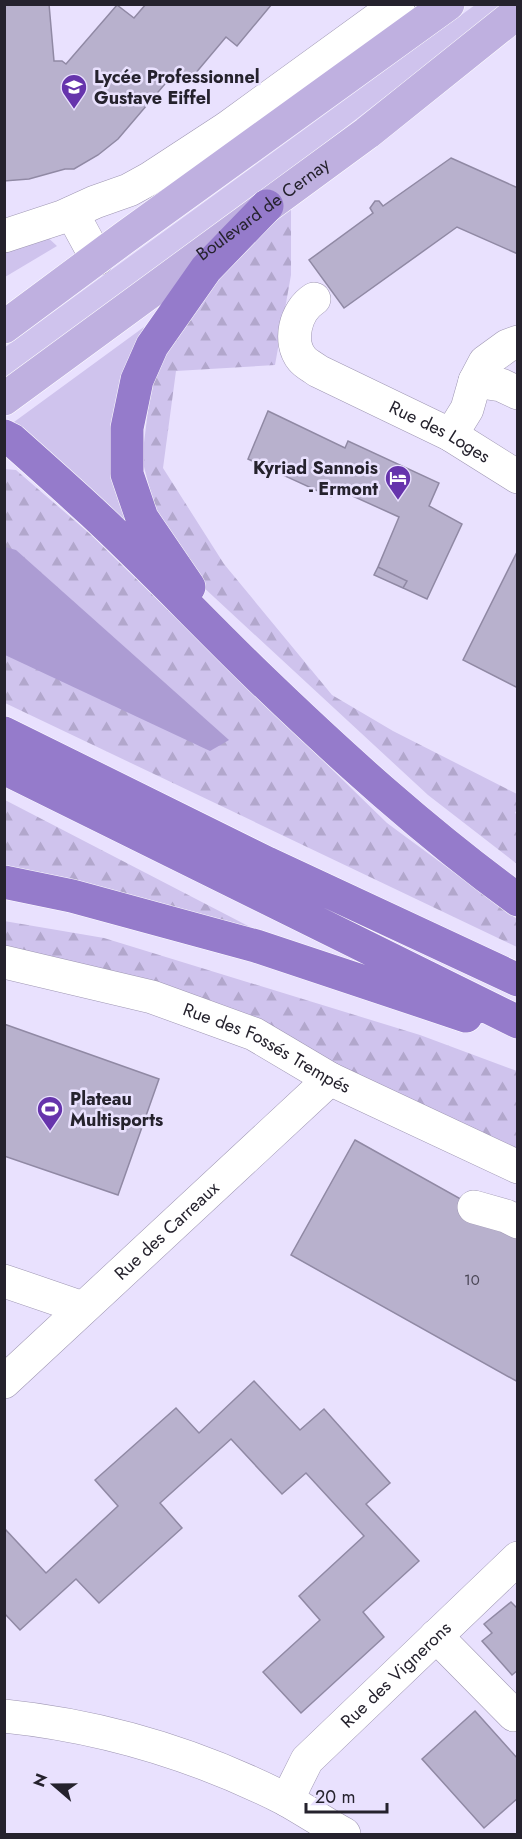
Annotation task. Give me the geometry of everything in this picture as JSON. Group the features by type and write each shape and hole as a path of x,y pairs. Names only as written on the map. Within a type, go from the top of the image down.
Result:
{"highway":[{"path":"237,654 142,518 127,474 127,428 136,380 152,346 206,269 267,206"},
{"path":"4,436 12,440 93,512 274,692 400,807 473,867 518,900"},
{"path":"4,733 267,863 518,980"},
{"path":"4,768 518,1022"},
{"path":"4,882 72,896 256,946 518,1034"}],"main road":[{"path":"4,327 448,4"},
{"name":"Boulevard de Cernay","path":"4,399 367,133 518,12"}],"street":[{"path":"4,236 72,213 129,190 149,179 227,128 398,4"},
{"path":"72,213 97,259"},
{"name":"Rue des Loges","path":"314,299 301,314 294,329 295,342 301,358 318,371 451,435 518,477"},
{"path":"451,435 467,409 475,381 485,362 507,346 518,342"},
{"path":"475,381 501,386 518,393"},
{"name":"Rue des Fossés Trempés","path":"4,962 152,997 254,1034 330,1079 518,1167"},
{"name":"Rue des Carreaux","path":"4,1382 330,1079"},
{"path":"474,1207 506,1216 518,1222"},
{"path":"4,1281 83,1308"},
{"name":"Rue des Vignerons","path":"287,1800 307,1760 518,1558"},
{"path":"436,1636 514,1715 518,1712"},
{"path":"4,1716 53,1722 127,1738 207,1765 287,1800 344,1834"}],"green space":[{"path":"475,5 504,5 184,252 5,380 4,348"},
{"path":"291,206 291,275 275,365 176,371 163,468 224,564 332,695 393,731 517,794 515,813 518,815 517,864 428,795 201,585 155,509 142,459 153,370 206,289"},
{"path":"44,234 57,246 5,277 4,244"},
{"path":"144,327 116,400 112,456 129,516 122,527 14,422"},
{"path":"4,469 16,470 90,534 387,823 517,919 517,947 5,703"},
{"path":"5,800 252,928 5,867"},
{"path":"4,921 104,938 420,1035 517,1071 517,1155 5,949"}],"shaded area":[{"path":"5,547 16,550 229,740 210,751 5,655"}],"building":[{"name":"Lycée Professionnel Gustave Eiffel","path":"4,4 49,4 54,61 62,61 66,64 117,5 134,18 146,4 272,4 237,46 226,37 189,81 176,71 118,139 98,155 74,169 65,169 29,179 4,181"},
{"path":"451,158 518,188 518,254 457,227 344,308 309,260 373,213 370,208 375,201 379,201 383,206"},
{"name":"Kyriad Sannois - Ermont","path":"268,411 345,448 348,441 439,483 429,506 462,524 427,599 403,588 407,581 378,567 399,517 335,488 331,497 248,459"},
{"path":"518,550 518,688 463,660"},
{"path":"378,567 407,581 403,588 374,575"},
{"path":"4,1024 159,1079 118,1195 4,1156"},
{"path":"355,1140 518,1231 518,1382 291,1255"},
{"path":"254,1381 300,1430 324,1409 390,1483 366,1504 419,1561 363,1612 384,1637 301,1713 263,1672 320,1620 299,1596 364,1536 306,1473 282,1494 231,1439 160,1503 182,1528 99,1603 76,1579 20,1630 4,1613 4,1528 46,1573 118,1506 95,1480 176,1408 199,1433"},
{"path":"511,1602 518,1609 518,1670 512,1675 482,1641 492,1633 484,1624"},
{"path":"475,1711 518,1759 518,1798 484,1828 422,1759"}],"place":[{"name":"Lycée Professionnel Gustave Eiffel","path":"74,110"},
{"name":"Kyriad Sannois - Ermont","path":"398,501"},
{"name":"Plateau Multisports","path":"50,1132"}]}
